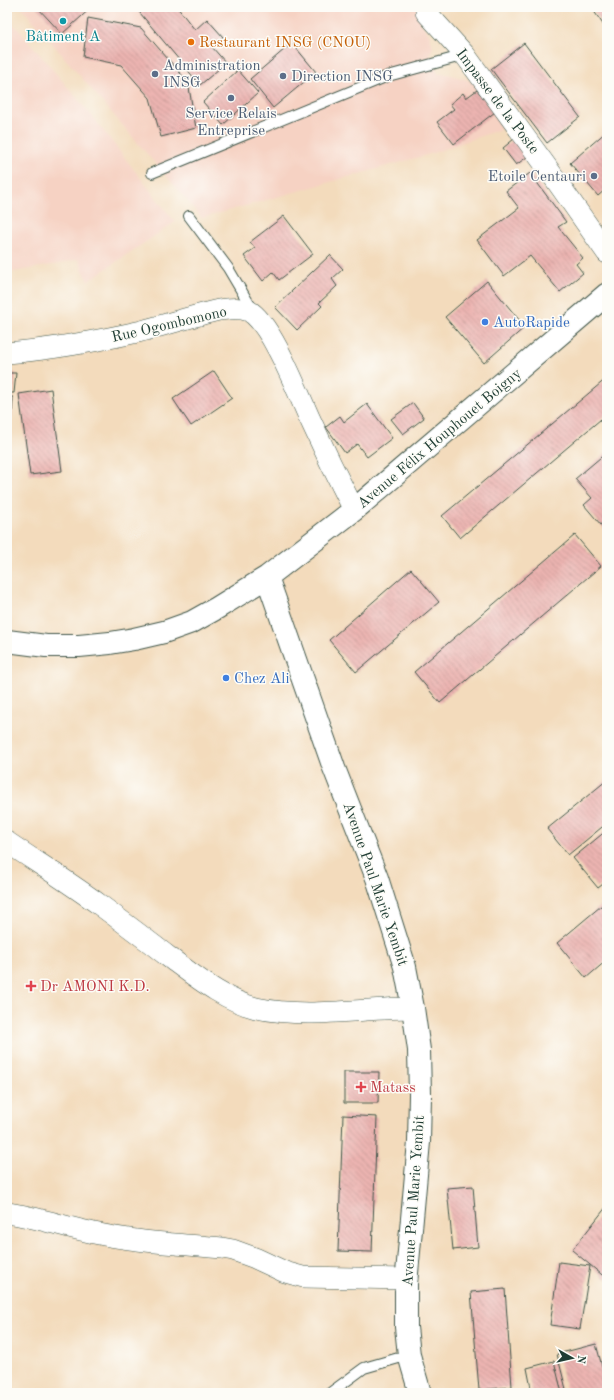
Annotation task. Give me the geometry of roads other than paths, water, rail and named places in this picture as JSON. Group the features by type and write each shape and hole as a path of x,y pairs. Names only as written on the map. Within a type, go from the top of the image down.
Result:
{"main road":[{"name":"Avenue Félix Houphouet Boigny","path":"7,641 46,646 79,646 134,639 164,632 192,622 267,577 354,510 607,294"},
{"name":"Avenue Paul Marie Yembit","path":"267,577 334,768 377,878 406,966 419,1050 420,1095 419,1142 407,1279 406,1327 409,1355 420,1393"}],"street":[{"name":"Impasse de la Poste","path":"426,12 465,55 607,253"},
{"name":"Rue Ogombomono","path":"7,353 44,349 105,339 231,308 250,312 259,320 280,352 308,416 354,510"},
{"path":"7,842 85,894 202,981 229,998 254,1007 279,1012 310,1013 388,1008 413,1008"},
{"path":"7,1213 20,1214 101,1235 233,1250 255,1258 285,1272 303,1277 407,1279"}],"lane":[{"path":"152,173 388,76 465,55"},
{"path":"189,216 238,282 259,320"},
{"path":"330,1393 364,1368 409,1355"}],"place":[{"name":"Bâtiment A","path":"63,21"},
{"name":"Restaurant INSG (CNOU)","path":"191,42"},
{"name":"Administration INSG","path":"155,74"},
{"name":"Direction INSG","path":"283,76"},
{"name":"Service Relais Entreprise","path":"231,98"},
{"name":"Etoile Centauri","path":"594,176"},
{"name":"AutoRapide","path":"485,322"},
{"name":"Chez Ali","path":"226,678"},
{"name":"Dr AMONI K.D.","path":"31,986"},
{"name":"Matass","path":"361,1087"}]}
